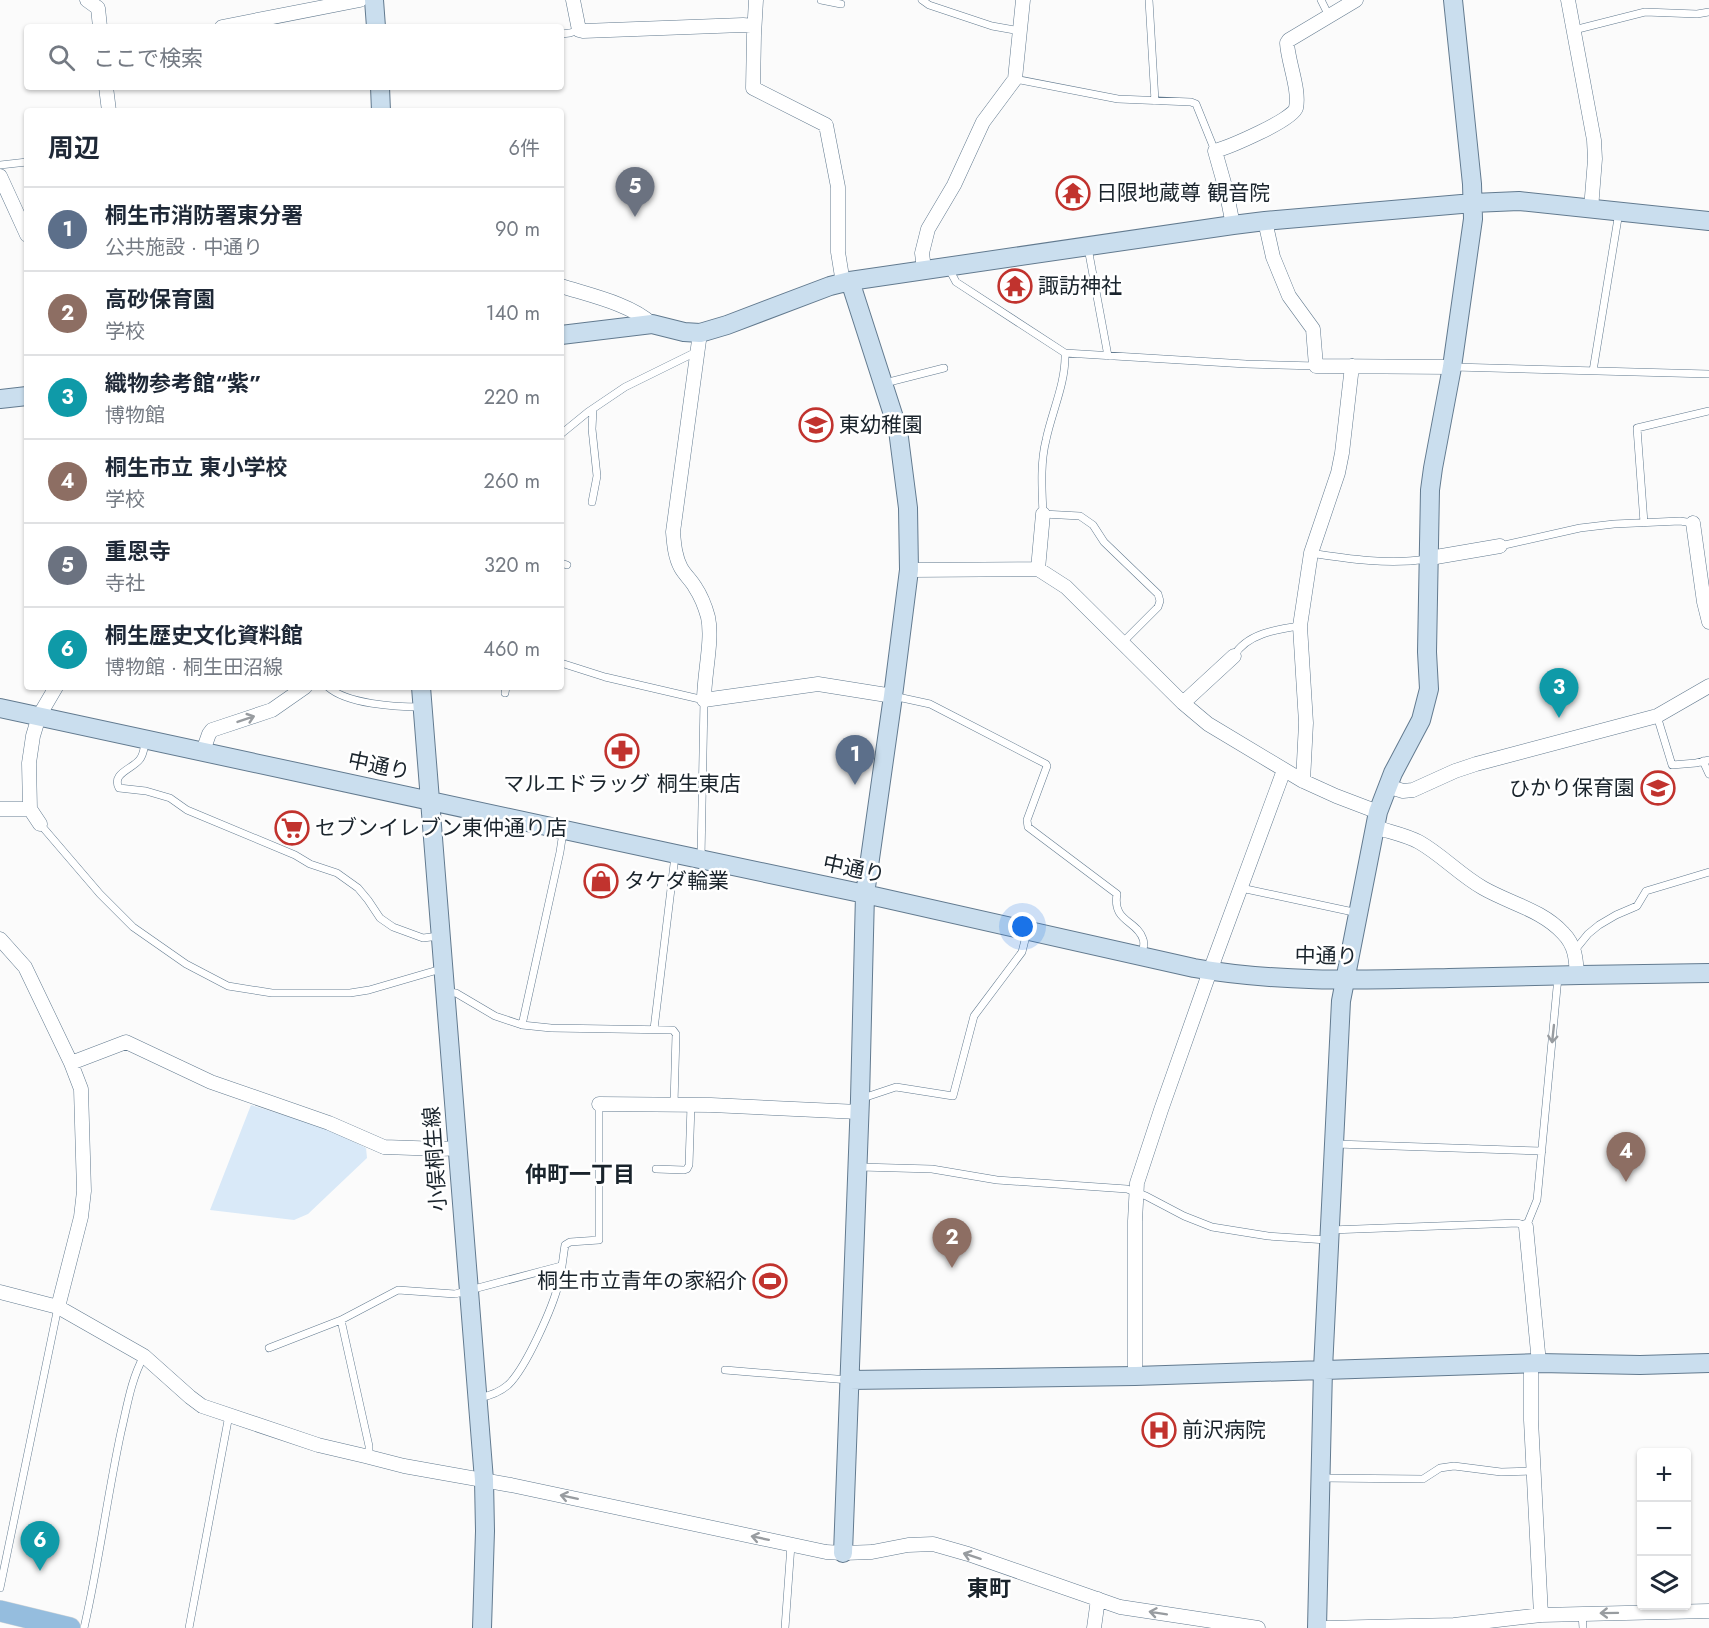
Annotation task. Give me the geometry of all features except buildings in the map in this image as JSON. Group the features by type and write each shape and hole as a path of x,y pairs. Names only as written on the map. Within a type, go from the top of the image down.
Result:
{"main road":[{"path":"0,1611 70,1628"}],"street":[{"path":"87,0 98,8 100,24"},
{"path":"237,24 360,0"},
{"path":"374,0 376,24"},
{"path":"573,0 579,30 583,31 754,26"},
{"path":"756,0 753,88 826,125 838,187 838,252 898,430 908,508 909,570 865,894 860,1106 843,1553"},
{"path":"924,269 922,253 928,229 954,185 983,122 1015,80 1023,0"},
{"path":"1233,225 1215,151 1279,123 1295,112 1297,105 1287,43 1356,0"},
{"path":"1317,1628 1323,1369 1340,1018 1345,980 1377,819 1388,786 1421,720 1429,688 1427,652 1430,490 1452,367 1473,219 1453,0"},
{"path":"1568,0 1594,140 1594,183 1591,209"},
{"path":"106,90 109,108"},
{"path":"380,90 381,108"},
{"path":"0,176 24,229"},
{"path":"564,335 652,324 684,332 700,333 847,282 1265,221 1519,201 1709,221"},
{"path":"1265,221 1273,257 1289,296 1313,329 1316,366 1452,367"},
{"path":"564,287 632,309 652,324"},
{"path":"700,333 673,532 674,549 681,567 696,588 708,619 709,637 704,700 818,684 893,696"},
{"path":"1303,781 1306,723 1300,626 1311,553 1338,472 1342,453 1352,366"},
{"path":"0,399 24,396"},
{"path":"1038,569 1043,514"},
{"path":"1693,523 1709,622"},
{"path":"1430,558 1500,546"},
{"path":"909,570 1038,569 1066,587 1183,703 1208,724 1303,781 1336,796 1419,842 1481,887 1550,921 1564,933 1575,950 1577,975"},
{"path":"1183,703 1234,656"},
{"path":"1388,786 1413,790 1476,764 1657,716 1709,687"},
{"path":"40,824 30,809 29,763 39,716 54,690"},
{"path":"203,751 212,730 272,710 301,690"},
{"name":"小俣桐生線","path":"422,690 484,1480 482,1628"},
{"name":"中通り","path":"0,708 865,894 1210,971 1256,977 1345,980 1709,973"},
{"path":"1135,1376 1136,1192 1161,1110 1284,770"},
{"path":"0,809 30,809"},
{"path":"0,939 25,967 81,1089 84,1191 81,1217 58,1307"},
{"path":"71,1063 126,1042 211,1082 329,1123 384,1147 457,1148"},
{"path":"599,1104 860,1106"},
{"path":"1526,1227 1535,1363 1531,1420 1542,1615"},
{"path":"0,1292 58,1307 144,1356 202,1406 318,1445 404,1466 484,1480 826,1552 872,1552 908,1545 933,1544 1120,1607 1258,1628"},
{"path":"849,1380 1135,1376 1535,1363 1640,1365 1709,1363"},
{"path":"1094,1628 1098,1599"},
{"path":"1325,1628 1454,1625 1542,1615 1582,1621 1709,1611"}],"lane":[{"path":"821,0 841,4"},
{"path":"922,0 929,5 992,26 1020,31"},
{"path":"1149,0 1155,101"},
{"path":"1321,0 1329,17"},
{"path":"1574,30 1645,12 1697,14 1709,12"},
{"path":"564,34 579,30"},
{"path":"1015,80 1118,99 1191,102 1196,104 1215,151"},
{"path":"0,165 24,162"},
{"path":"1593,370 1619,212"},
{"path":"1087,246 1108,356"},
{"path":"948,266 956,282 1065,353 1316,366"},
{"path":"564,432 625,387 696,352"},
{"path":"1065,353 1064,374 1045,441 1041,485 1043,514 1080,516 1093,525 1104,542 1158,594 1160,601 1158,607 1123,642"},
{"path":"1452,367 1709,374"},
{"path":"883,384 944,368"},
{"path":"592,502 597,476 592,429 593,409"},
{"path":"1644,522 1637,428 1709,411"},
{"path":"1500,546 1580,528 1644,522 1693,523"},
{"path":"1311,553 1371,560 1430,558"},
{"path":"1234,656 1238,649 1255,637 1267,632 1300,626"},
{"path":"564,664 704,700 701,859"},
{"path":"332,690 345,698 423,707"},
{"path":"893,696 930,704 1046,764 1028,820 1028,827 1117,894 1116,905 1120,916 1140,934 1144,941 1142,956"},
{"path":"1657,716 1672,765 1678,766 1706,760 1709,774"},
{"path":"146,740 138,761 117,779 119,788 146,791 170,798 187,810 295,855 310,864 337,873 357,888 368,900 374,912 393,927 423,938 441,936"},
{"path":"40,824 100,894 133,927 186,964 228,986 272,993 350,993 369,990 443,969"},
{"path":"522,1025 564,830"},
{"path":"654,1029 676,854"},
{"path":"1575,950 1599,925 1637,906 1646,891 1709,872"},
{"path":"1240,888 1358,914"},
{"path":"860,1106 896,1087 953,1096 974,1016 1022,952 1028,930"},
{"path":"857,1167 932,1168 997,1180 1127,1189 1212,1227 1268,1236 1330,1235 1518,1223 1526,1227 1537,1200 1558,975"},
{"path":"446,992 456,993 495,1017 522,1025 551,1028 673,1030 676,1034 674,1104"},
{"path":"477,1399 493,1394 507,1385 519,1371 532,1349 559,1282 565,1245 570,1242 599,1240 599,1104"},
{"path":"656,1169 687,1169 691,1105"},
{"path":"1334,1144 1542,1151"},
{"path":"269,1348 341,1320 398,1290 455,1294 561,1266"},
{"path":"0,1588 58,1307"},
{"path":"341,1320 369,1446 369,1457"},
{"path":"84,1628 130,1394 138,1366 144,1356"},
{"path":"725,1370 849,1380"},
{"path":"189,1628 229,1415"},
{"path":"1321,1478 1423,1479 1440,1468 1454,1466 1501,1472 1534,1471"},
{"path":"785,1628 791,1545"}],"shaded area":[{"path":"251,1105 310,1123 339,1135 366,1148 367,1158 308,1214 294,1220 210,1210"}],"place":[{"name":"日限地蔵尊 観音院","path":"1073,193"},
{"name":"重恩寺","path":"635,217"},
{"name":"諏訪神社","path":"1015,286"},
{"name":"東幼稚園","path":"816,425"},
{"name":"織物参考館“紫”","path":"1559,718"},
{"name":"マルエドラッグ 桐生東店","path":"622,751"},
{"name":"桐生市消防署東分署","path":"855,785"},
{"name":"ひかり保育園","path":"1658,788"},
{"name":"セブンイレブン東仲通り店","path":"292,828"},
{"name":"タケダ輪業","path":"601,881"},
{"name":"桐生市立 東小学校","path":"1626,1182"},
{"name":"高砂保育園","path":"952,1268"},
{"name":"桐生市立青年の家紹介","path":"770,1281"},
{"name":"前沢病院","path":"1159,1430"},
{"name":"桐生歴史文化資料館","path":"40,1571"}],"district":[{"name":"仲町一丁目","path":"580,1174"},
{"name":"東町","path":"989,1588"}]}
